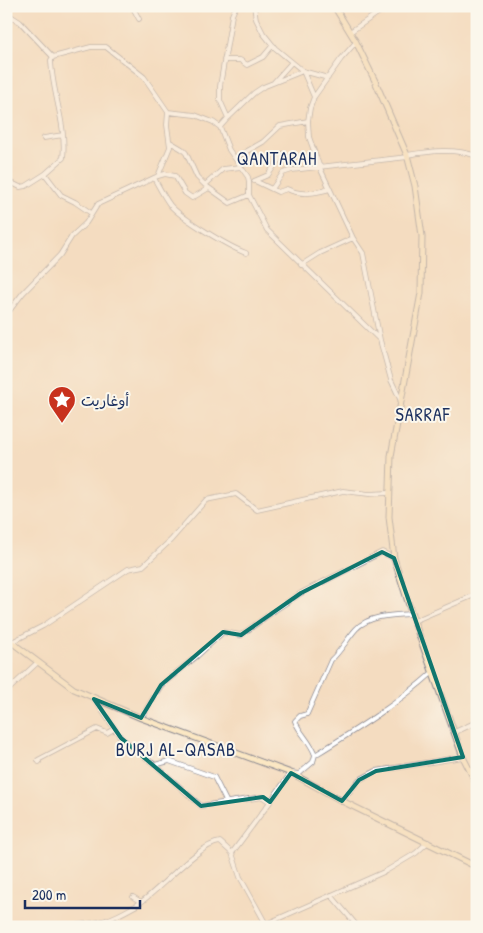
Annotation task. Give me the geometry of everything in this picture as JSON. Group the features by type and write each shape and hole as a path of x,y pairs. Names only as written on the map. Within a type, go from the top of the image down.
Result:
{"main road":[{"path":"334,6 356,42 408,156 416,186 422,236 421,294 391,456 388,492 389,516 394,558 414,622 463,757 477,785"},
{"path":"8,642 72,688 141,718 291,773 342,801 477,867"}],"street":[{"path":"132,6 140,20"},
{"path":"228,118 220,100 220,86 232,15 236,6"},
{"path":"254,6 256,19 263,33 273,45 303,71 328,78"},
{"path":"350,32 388,6"},
{"path":"6,12 20,22 53,57"},
{"path":"356,42 341,59 314,97 308,121 309,137 320,168 353,238 363,253 380,340 391,380 402,401"},
{"path":"224,60 240,60 247,65 263,56 273,45"},
{"path":"53,57 92,47 106,47 144,77 168,112 167,125 170,147 156,177"},
{"path":"6,180 20,187 26,186 45,174 63,158 63,135 51,72 51,60 53,57"},
{"path":"273,83 292,63"},
{"path":"220,127 254,93 303,71"},
{"path":"303,71 314,97"},
{"path":"168,112 195,115 220,127 226,144 248,176 249,194 267,230 380,340"},
{"path":"235,158 262,142 282,125 308,121"},
{"path":"44,138 63,135"},
{"path":"170,142 186,153 197,177 207,187 230,203 249,194"},
{"path":"272,189 283,173 292,170 408,156 432,150 448,150 477,156"},
{"path":"249,182 268,175 283,154"},
{"path":"6,315 60,255 72,236 86,223 98,204 156,177 171,174 175,176 185,193 192,198 207,187 223,169 241,168"},
{"path":"45,174 61,195 75,202 91,214"},
{"path":"156,177 171,206 210,234 246,253"},
{"path":"255,181 278,192 287,189 297,194 308,194 330,189"},
{"path":"301,265 320,253 353,238"},
{"path":"8,642 43,626 128,569 143,566 171,540 206,500 236,494 257,510 343,491 369,494 388,492"},
{"path":"141,718 161,685 198,656 223,632 241,635 301,593 346,571 370,556 382,552 394,558"},
{"path":"414,622 477,594"},
{"path":"232,853 291,773 299,774 313,762 315,755 312,747 299,730 295,721 300,716 307,714 331,660 363,623 386,615 412,614"},
{"path":"6,692 38,662"},
{"path":"315,755 391,705 419,685 433,672"},
{"path":"94,698 121,738 201,806 263,797 270,802"},
{"path":"455,732 477,722"},
{"path":"39,762 38,760 97,729 107,732 114,729"},
{"path":"342,801 359,780 376,771 463,757"},
{"path":"155,765 168,761 214,777 227,803"},
{"path":"56,927 106,920 141,902 206,848 220,842 232,853 240,877 267,926 331,895 386,872 416,853 428,842"},
{"path":"331,895 358,927"},
{"path":"133,896 141,902"}],"highlighted area":[{"path":"382,552 394,558 463,757 376,771 359,780 342,801 291,773 270,802 263,797 201,806 121,738 94,699 141,718 161,685 223,632 241,635 301,593"}],"place":[{"name":"أوغاريت","path":"62,424"}],"district":[{"name":"QANTARAH","path":"277,158"},
{"name":"SARRAF","path":"423,414"},
{"name":"BURJ AL-QASAB","path":"176,749"}]}
